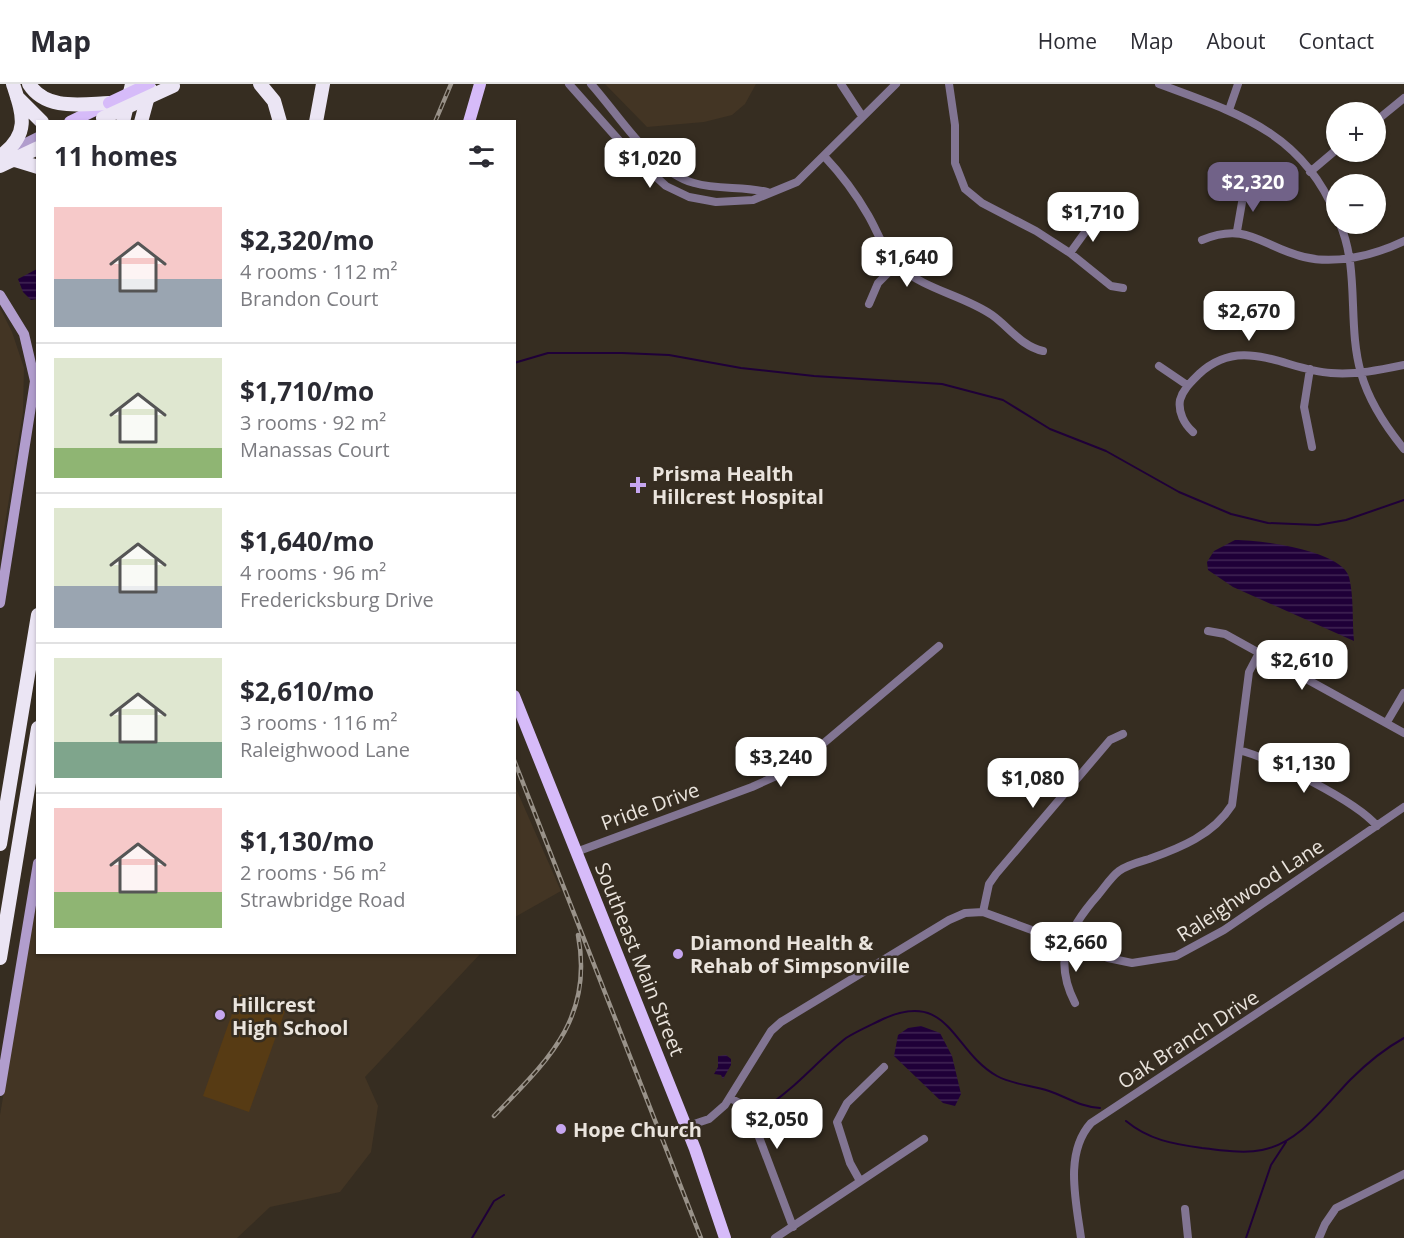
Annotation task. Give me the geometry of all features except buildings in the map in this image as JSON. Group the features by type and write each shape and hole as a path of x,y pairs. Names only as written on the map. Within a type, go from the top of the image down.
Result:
{"highway":[{"path":"29,84 43,98 58,103 109,103"},
{"path":"123,120 132,84"},
{"path":"141,120 150,84"},
{"path":"260,84 274,101 279,120"},
{"path":"316,120 323,84"},
{"path":"99,120 169,85"},
{"path":"152,120 169,85"},
{"path":"15,90 40,120"},
{"path":"3,159 15,145 23,129 15,90"},
{"path":"3,159 36,149"},
{"path":"3,159 36,167"},
{"path":"0,844 36,627"},
{"path":"0,958 36,740"}],"main road":[{"path":"74,120 150,84"},
{"path":"470,120 480,84"},
{"path":"3,159 36,138"},
{"path":"0,295 24,334 35,381 0,603"},
{"name":"Southeast Main Street","path":"516,701 685,1127 725,1238"},
{"path":"0,1091 36,875"}],"street":[{"path":"569,84 649,172 677,193 716,202 753,200 767,192 797,182 896,84"},
{"path":"591,84 653,156 676,176 714,188 753,189 767,192"},
{"path":"841,84 862,116"},
{"path":"949,84 954,115 955,163 965,189 982,203 1036,231 1070,253 1111,286 1123,288"},
{"path":"1159,84 1251,119 1274,134 1310,172 1326,198"},
{"path":"1229,110 1238,84"},
{"path":"1386,113 1404,98"},
{"path":"824,156 860,201 882,243 897,264 911,276 979,307 1003,323 1023,343 1043,351"},
{"path":"1310,172 1326,158"},
{"path":"1237,231 1244,190"},
{"path":"1070,253 1096,217"},
{"path":"1202,240 1237,231 1251,234 1303,257 1321,259 1350,258 1404,241"},
{"path":"1343,234 1350,258 1361,373 1379,415 1404,449"},
{"path":"869,304 878,283 897,264"},
{"path":"1193,432 1183,420 1180,412 1181,397 1187,385 1210,366 1240,356 1264,355 1330,373 1361,373 1404,365"},
{"path":"1158,366 1187,385"},
{"path":"1310,369 1304,407 1312,447"},
{"path":"1208,631 1226,634 1387,722 1404,734"},
{"name":"Pride Drive","path":"576,852 752,787 785,772 812,753 939,646"},
{"path":"1075,1003 1065,984 1063,972 1067,943 1089,906 1119,871 1186,845 1224,818 1232,805 1249,672 1259,653"},
{"path":"1387,722 1404,693"},
{"path":"685,1127 708,1119 730,1098 771,1031 781,1022 949,920 964,913 983,912 985,895 996,874 1110,740 1123,734"},
{"path":"1239,750 1265,759 1331,794 1377,826"},
{"name":"Raleighwood Lane","path":"983,912 1108,958 1132,963 1153,962 1176,956 1224,930 1404,807"},
{"name":"Oak Branch Drive","path":"1081,1238 1074,1185 1076,1150 1080,1135 1091,1123 1404,916"},
{"path":"860,1181 850,1163 837,1122 847,1103 884,1067"},
{"path":"730,1098 743,1105 751,1116 793,1227"},
{"path":"776,1238 924,1139"},
{"path":"1319,1238 1336,1208 1404,1174"},
{"path":"1185,1209 1188,1238"}],"shaded area":[{"path":"605,84 756,84 745,104 732,115 704,122 647,127"},
{"path":"36,270 36,299 31,300 23,292 18,279"},
{"path":"0,308 12,332 24,368 23,412 0,555"},
{"path":"1235,540 1298,548 1316,553 1343,568 1351,584 1354,641 1233,587 1208,570 1207,562 1214,551"},
{"path":"516,789 561,891 516,916"},
{"name":"Hillcrest High School","path":"36,900 36,954 480,954 365,1077 378,1106 371,1152 340,1192 270,1207 237,1238 0,1238 0,1115"},
{"path":"239,994 285,1011 249,1112 203,1096"},
{"path":"921,1026 940,1033 952,1056 961,1094 955,1106 943,1103 894,1056 898,1035 908,1028"},
{"path":"726,1055 731,1059 731,1065 723,1079 721,1075 714,1074 718,1067 718,1056"}],"waterway":[{"path":"516,362 548,353 669,355 741,368 814,376 942,384 1003,400 1050,429 1106,451 1179,492 1231,514 1268,523 1318,525 1346,520 1404,500"},
{"path":"763,1109 785,1093 846,1038 883,1019 905,1012 923,1012 937,1017 982,1065 997,1076 1049,1091 1086,1106 1100,1108"},
{"path":"1126,1121 1153,1137 1181,1145 1240,1152 1262,1150 1288,1140 1300,1132 1362,1068 1404,1038"},
{"path":"1246,1238 1271,1165 1286,1142"},
{"path":"472,1238 494,1201 504,1195"}],"railway":[{"path":"436,120 451,84"},
{"path":"516,765 701,1238"},
{"path":"494,1116 548,1057 572,1015 579,991 581,965 578,935"}],"place":[{"name":"Prisma Health Hillcrest Hospital","path":"638,485"},
{"name":"Diamond Health & Rehab of Simpsonville","path":"678,954"},
{"name":"Hillcrest High School","path":"220,1015"},
{"name":"Hope Church","path":"561,1129"}]}
